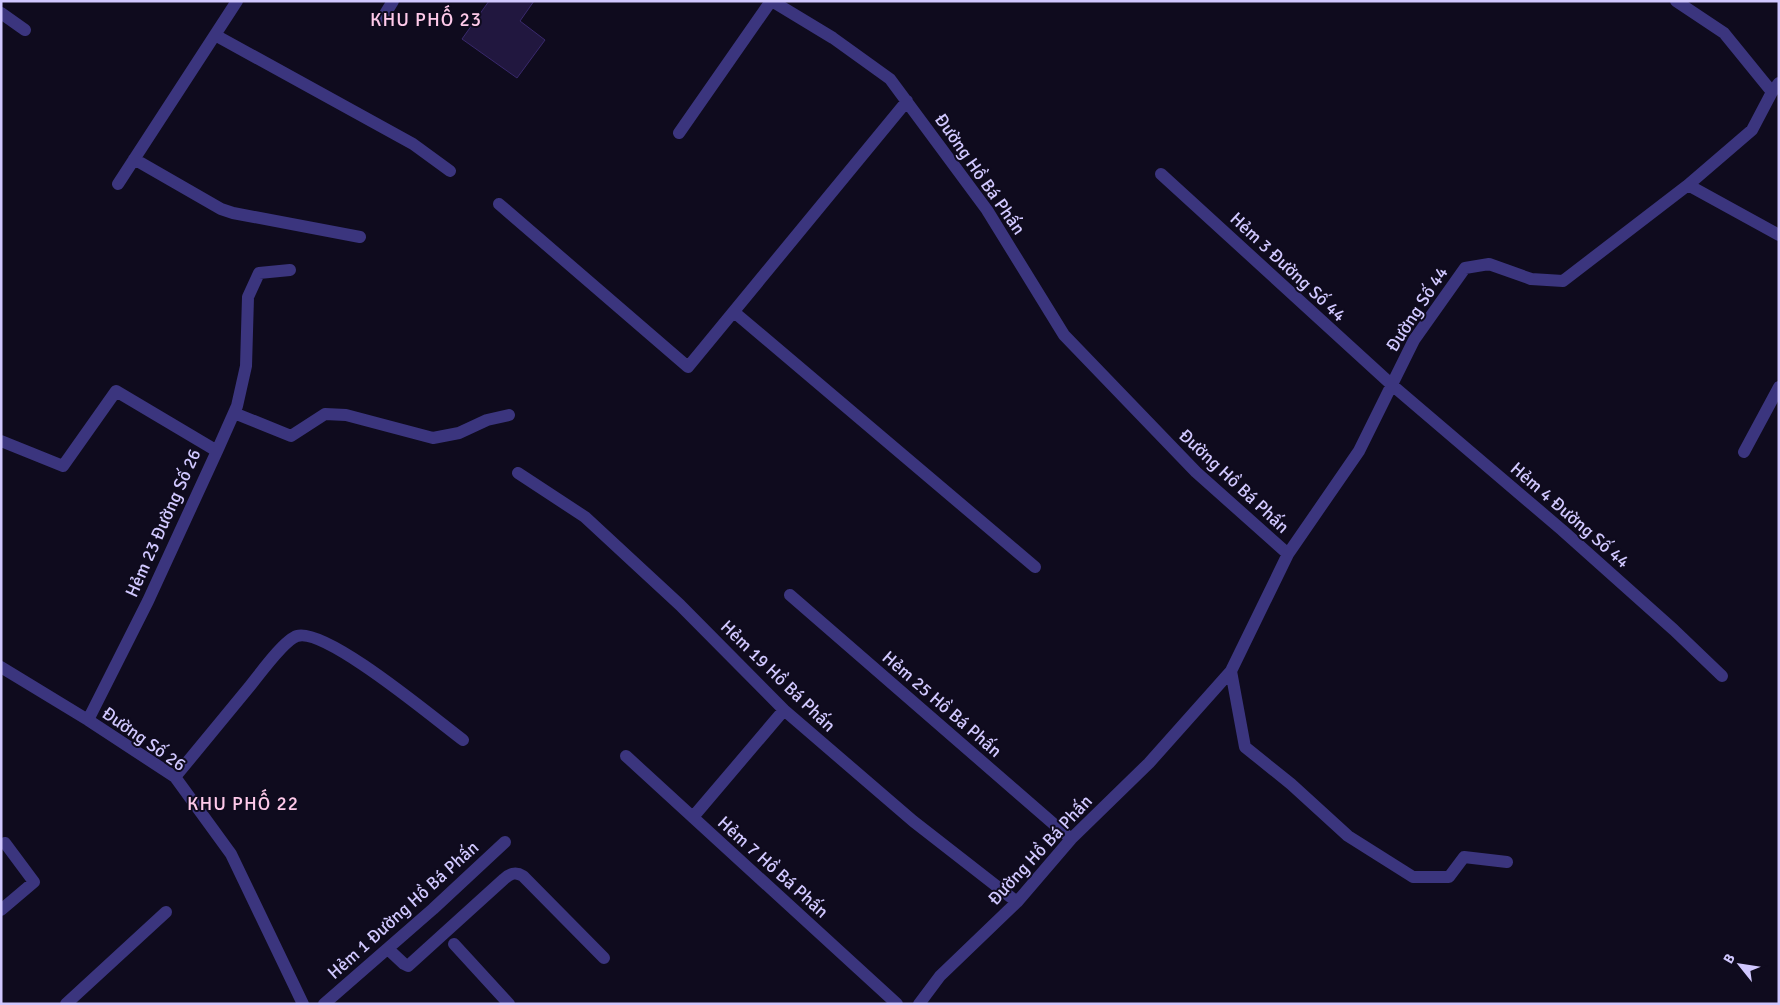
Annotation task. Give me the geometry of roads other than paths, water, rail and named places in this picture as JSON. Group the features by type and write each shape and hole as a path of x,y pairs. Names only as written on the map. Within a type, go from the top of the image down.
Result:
{"street":[{"path":"118,184 237,1"},
{"path":"382,19 393,1"},
{"path":"679,133 771,1"},
{"name":"Đường Hồ Bá Phấn","path":"771,1 833,38 890,79 987,210 1064,336 1196,472 1288,554 1231,671 1149,763 1071,839 1017,902 940,976 919,1004"},
{"path":"1676,1 1724,33 1775,87"},
{"path":"1,13 25,30"},
{"path":"215,35 412,144 450,171"},
{"name":"Đường Số 44","path":"1288,554 1359,451 1414,340 1464,268 1489,264 1531,279 1563,281 1688,185 1752,130 1775,87"},
{"path":"499,204 688,367 907,101"},
{"path":"134,159 221,209 360,237"},
{"name":"Hẻm 3 Đường Số 44","path":"1161,174 1392,385"},
{"path":"1688,185 1779,235"},
{"path":"217,452 237,406 246,366 248,297 259,274 290,270"},
{"path":"734,312 1035,567"},
{"name":"Hẻm 4 Đường Số 44","path":"1392,385 1562,530 1674,630 1722,676"},
{"path":"1744,452 1779,387"},
{"name":"Hẻm 23 Đường Số 26","path":"1,441 63,466 116,392 217,452 148,601 88,720"},
{"path":"234,413 291,436 325,414 346,415 433,438 459,434 486,420 509,415"},
{"name":"Hẻm 19 Hồ Bá Phấn","path":"518,473 585,517 680,605 784,710 913,821 1017,902"},
{"name":"Hẻm 25 Hồ Bá Phấn","path":"790,596 1071,839"},
{"path":"174,777 282,648 295,636 303,635 342,651 379,676 463,740"},
{"name":"Đường Số 26","path":"1,667 88,720 174,777 231,854 303,1004"},
{"path":"1231,671 1245,747 1291,784 1348,836 1414,877 1448,877 1464,857 1507,862"},
{"path":"693,817 784,710"},
{"name":"Hẻm 7 Hồ Bá Phấn","path":"626,756 897,1004"},
{"name":"Hẻm 1 Đường Hồ Bá Phấn","path":"324,1004 388,949 505,842"},
{"path":"1,910 34,882 5,843"},
{"path":"388,949 408,966 504,879 510,874 517,873 523,876 604,958"},
{"path":"66,1004 166,912"},
{"path":"454,944 509,1004"}],"district":[{"name":"KHU PHỐ 23","path":"426,20"},
{"name":"KHU PHỐ 22","path":"243,804"}]}
